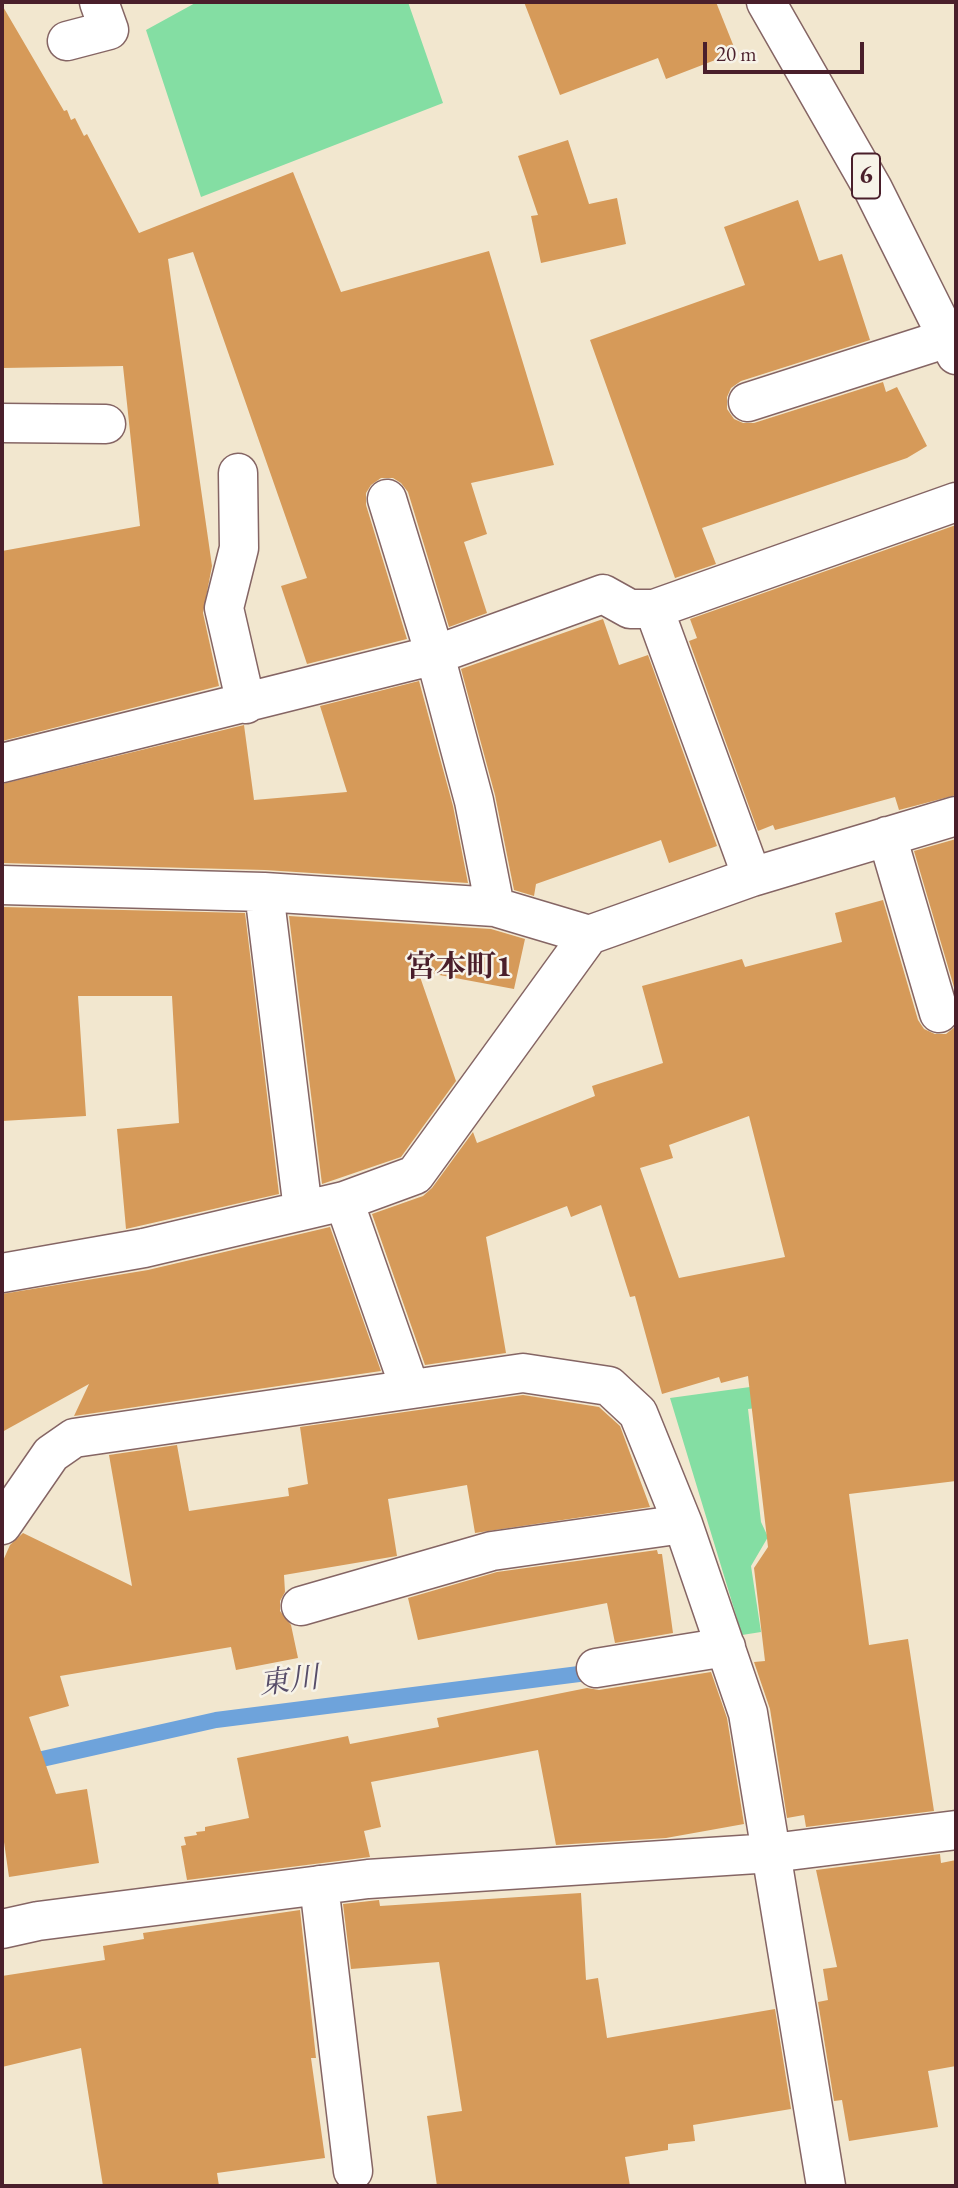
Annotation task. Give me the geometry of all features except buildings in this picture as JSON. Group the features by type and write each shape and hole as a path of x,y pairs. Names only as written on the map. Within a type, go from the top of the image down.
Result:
{"street":[{"path":"67,41 108,30 99,2"},
{"name":"6","path":"766,2 873,189 952,346"},
{"path":"748,402 952,346"},
{"path":"2,423 106,424"},
{"path":"238,473 239,548 224,608 246,704"},
{"path":"387,499 435,655 474,801 495,907"},
{"path":"2,763 435,655 603,594 630,609 654,609 956,502"},
{"path":"654,609 752,877"},
{"path":"2,1273 144,1248 344,1201 415,1175 589,935 752,877 956,816"},
{"path":"887,836 939,1013"},
{"path":"2,885 264,892 495,907 589,935"},
{"path":"264,892 303,1210"},
{"path":"344,1201 410,1389"},
{"path":"2,1525 51,1454 74,1438 523,1373 609,1386 638,1413 683,1524 748,1713 826,2186"},
{"path":"301,1606 492,1551 683,1524"},
{"path":"596,1668 728,1651"},
{"path":"2,1928 38,1921 368,1879 772,1853 956,1830"},
{"path":"319,1885 353,2171"}],"green space":[{"path":"197,2 408,2 443,103 201,197 146,30"},
{"path":"944,1386 748,1409 761,1522 768,1537 751,1566 761,1632 742,1635 670,1398 750,1387"}],"waterway":[{"name":"東川","path":"2,1768 216,1720 587,1673"}],"district":[{"name":"宮本町1","path":"459,968"}]}
